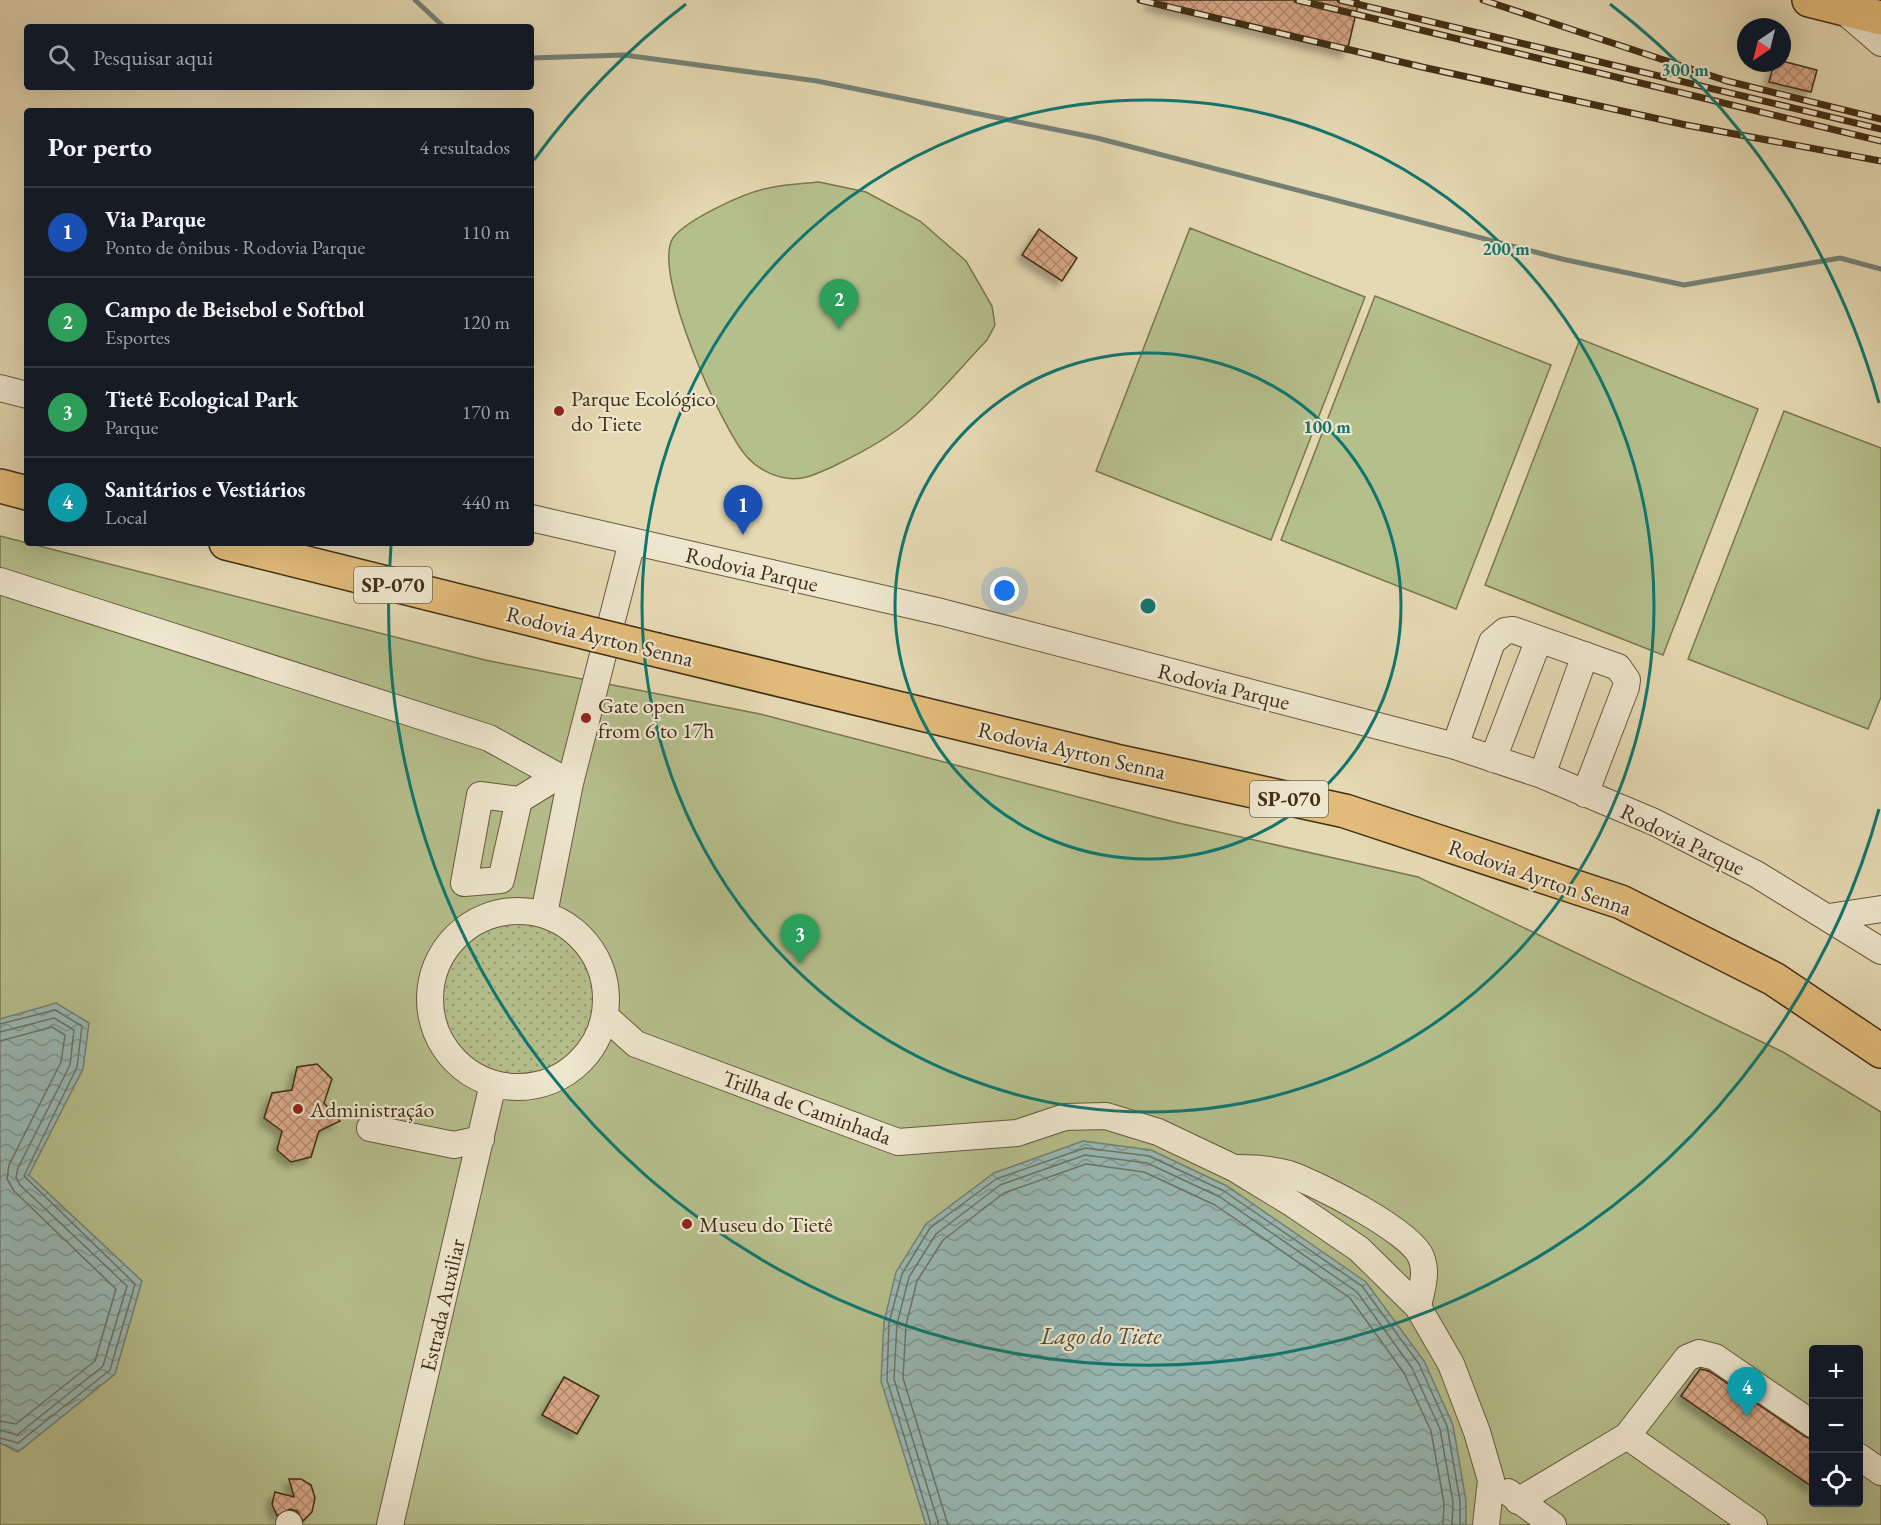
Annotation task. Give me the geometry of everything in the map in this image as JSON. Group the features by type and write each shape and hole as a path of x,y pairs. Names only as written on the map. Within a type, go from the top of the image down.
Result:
{"main road":[{"path":"1825,4 1881,18"},
{"path":"0,486 24,492"},
{"name":"Rodovia Ayrton Senna","path":"238,546 657,650 1367,819 1621,902 1774,979 1881,1051"}],"street":[{"path":"1825,4 1881,43"},
{"path":"0,388 24,394"},
{"name":"Rodovia Parque","path":"534,519 941,612 1455,746 1542,776 1654,822 1756,874 1881,951"},
{"path":"544,914 564,779 632,542"},
{"path":"0,581 489,738 564,779"},
{"path":"1455,746 1492,642 1505,631 1513,630 1618,667 1627,680 1585,794"},
{"path":"1493,759 1539,639"},
{"path":"1542,776 1585,655"},
{"path":"519,800 564,779"},
{"path":"1829,918 1881,909"},
{"path":"513,911 544,914 569,927 590,947 602,973 607,1018 586,1057 570,1071 546,1083 520,1088 493,1084 458,1064 435,1030 429,990 438,960 456,935 482,918 513,911"},
{"name":"Trilha de Caminhada","path":"607,1018 636,1044 898,1142 1017,1133 1065,1117 1106,1116 1158,1132 1234,1168 1293,1204 1359,1249 1418,1307 1451,1364 1491,1480 1486,1525"},
{"path":"586,1057 636,1044"},
{"name":"Estrada Auxiliar","path":"390,1525 493,1084"},
{"path":"369,1128 454,1146 481,1139"},
{"path":"1234,1168 1263,1168 1290,1174 1339,1196 1399,1234 1420,1254 1425,1272 1418,1307"},
{"path":"1518,1501 1627,1436 1687,1358 1699,1353 1715,1357 1809,1422"},
{"path":"1627,1436 1754,1525"},
{"path":"1863,1459 1881,1472"},
{"path":"1491,1480 1552,1525"}],"green space":[{"path":"819,182 866,192 920,221 966,261 992,306 995,325 987,340 941,390 893,433 844,461 805,477 793,479 781,477 760,468 747,457 735,441 706,384 692,349 672,282 669,256 673,238 680,231 718,207 759,191"},
{"path":"1190,228 1365,297 1271,540 1096,471"},
{"path":"1375,296 1551,365 1456,609 1281,540"},
{"path":"1580,339 1758,409 1663,655 1485,585"},
{"path":"1784,411 1881,448 1881,697 1868,729 1688,659"},
{"path":"0,536 24,542 24,546 39,546 485,660 760,714 1174,822 1418,877 1783,1052 1881,1112 1881,1525 0,1525"},
{"path":"519,922 548,928 562,935 573,945 583,956 590,970 596,999 590,1028 583,1042 573,1053 562,1063 548,1070 519,1076 490,1070 476,1063 465,1053 455,1042 448,1028 442,999 448,970 455,956 465,945 476,935 490,928"}],"water":[{"path":"56,1003 89,1023 83,1069 29,1175 142,1281 115,1374 18,1452 0,1443 0,1019"},
{"name":"Lago do Tiete","path":"1083,1141 1151,1150 1227,1186 1366,1282 1424,1361 1453,1425 1466,1501 1466,1525 926,1525 881,1381 884,1322 896,1272 926,1224 994,1173"}],"building":[{"path":"1151,0 1359,0 1347,52 1151,5"},
{"path":"1791,63 1817,70 1811,92 1769,82 1772,72 1791,72"},
{"path":"1039,229 1077,258 1062,281 1022,255"},
{"name":"Administração","path":"317,1064 332,1079 324,1103 340,1121 319,1131 311,1157 291,1162 277,1150 282,1131 264,1118 272,1093 292,1090 297,1067"},
{"path":"1700,1369 1709,1371 1809,1438 1809,1485 1681,1396"},
{"path":"564,1377 599,1396 577,1434 542,1415"},
{"path":"289,1479 301,1479 311,1485 315,1498 312,1512 303,1521 297,1511 290,1509 277,1516 272,1504 275,1492 294,1497"}],"waterway":[{"path":"415,0 441,24"},
{"path":"534,58 624,55 817,81 1097,138 1562,259 1684,285 1840,258 1881,269"}],"railway":[{"path":"1140,0 1422,67 1686,125 1881,161"},
{"path":"1297,0 1881,141"},
{"path":"1340,0 1881,129"},
{"path":"1483,0 1727,81 1881,119"}],"place":[{"name":"Campo de Beisebol e Softbol","path":"839,329"},
{"name":"Parque Ecológico do Tiete","path":"559,411"},
{"name":"Via Parque","path":"743,535"},
{"name":"Gate open from 6 to 17h","path":"586,718"},
{"name":"Tietê Ecological Park","path":"800,964"},
{"name":"Administração","path":"298,1109"},
{"name":"Museu do Tietê","path":"687,1224"},
{"name":"Sanitários e Vestiários","path":"1747,1417"}]}
